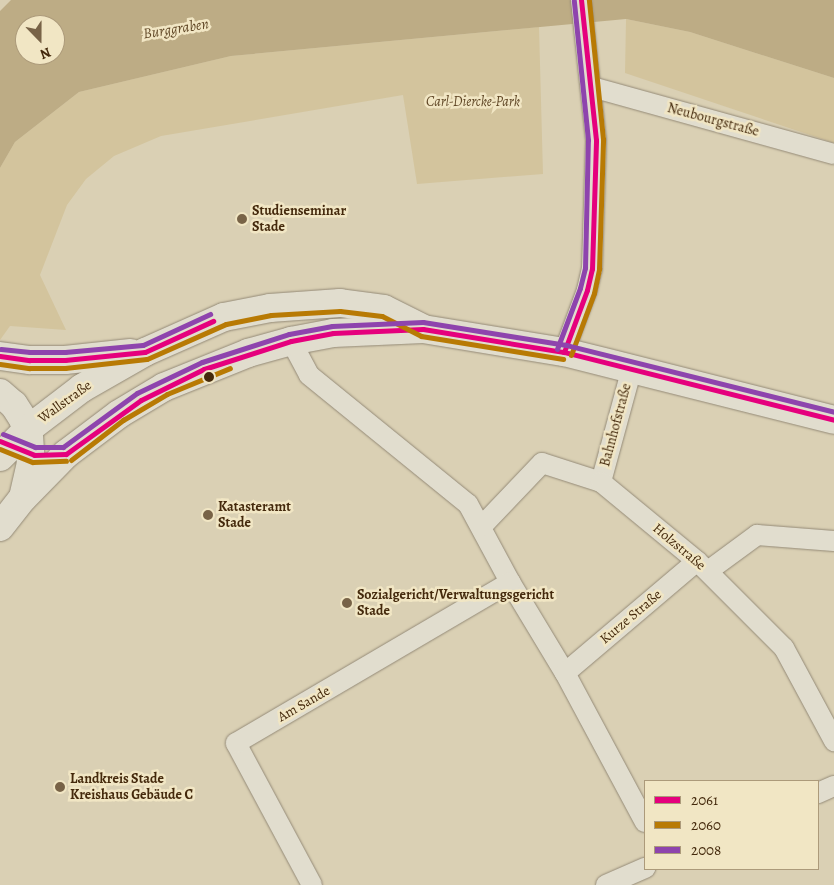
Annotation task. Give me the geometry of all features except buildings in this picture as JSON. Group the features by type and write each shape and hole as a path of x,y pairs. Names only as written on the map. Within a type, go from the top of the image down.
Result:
{"main road":[{"name":"Wallstraße","path":"14,446 82,388 145,352 224,317 296,306 340,303 384,309 423,329"},
{"name":"Wallstraße","path":"0,527 23,498 66,454 102,426 164,386 204,369 292,341 333,333 423,329 564,352 834,420"},
{"path":"0,356 30,360 92,358 145,352"},
{"path":"0,393 17,410 14,446 28,479 23,498"},
{"path":"14,446 52,456 66,454"}],"street":[{"path":"564,352 587,290 592,270 596,140 592,87 581,0"},
{"name":"Neubourgstraße","path":"592,87 834,154"},
{"path":"292,341 309,375 468,504 482,526 510,582 565,673 644,820"},
{"name":"Bahnhofstraße","path":"600,482 632,368"},
{"name":"Holzstraße","path":"482,526 542,463 600,482 703,566 784,648 834,741"},
{"name":"Kurze Straße","path":"565,673 703,566 757,535 834,541"},
{"name":"Am Sande","path":"312,885 236,743 510,582"},
{"path":"819,793 834,786"},
{"path":"606,885 635,876"}],"green space":[{"path":"626,19 690,32 834,78 834,143 625,73"},
{"name":"Carl-Diercke-Park","path":"539,27 543,174 417,184 403,95 161,136 114,156 86,179 67,205 40,275 66,330 10,326 0,340 0,168 15,142 79,92 231,56"}],"water":[{"name":"Burggraben","path":"11,0 834,0 834,78 690,32 626,19 231,56 79,92 15,142 0,168 0,11"}],"transit line":[{"name":"2061","path":"564,352 587,290 592,269 596,140 581,0"},
{"name":"2060","path":"571,355 594,293 599,269 603,139 589,0"},
{"name":"2008","path":"557,349 580,288 585,268 588,140 574,1"},
{"name":"2060","path":"0,364 30,368 65,368 147,359 226,324 271,315 340,311 382,316 421,336 563,359"},
{"name":"2008","path":"1,349 30,352 65,352 143,345 210,314"},
{"name":"2061","path":"0,356 30,360 65,360 145,352 213,321"},
{"name":"2008","path":"3,434 35,447 63,447 137,393 202,362 289,334 332,326 423,322 566,345 834,412"},
{"name":"2061","path":"66,454 141,400 204,369 291,341 333,333 423,329 564,352 834,420"},
{"name":"2060","path":"71,460 123,420 167,394 230,368"},
{"name":"2061","path":"0,441 34,455 66,454"},
{"name":"2060","path":"0,449 33,462 66,461"}],"place":[{"name":"Studienseminar Stade","path":"242,219"},
{"name":"Katasteramt Stade","path":"208,515"},
{"name":"Sozialgericht/Verwaltungsgericht Stade","path":"347,603"},
{"name":"Landkreis Stade Kreishaus Gebäude C","path":"60,787"}]}
